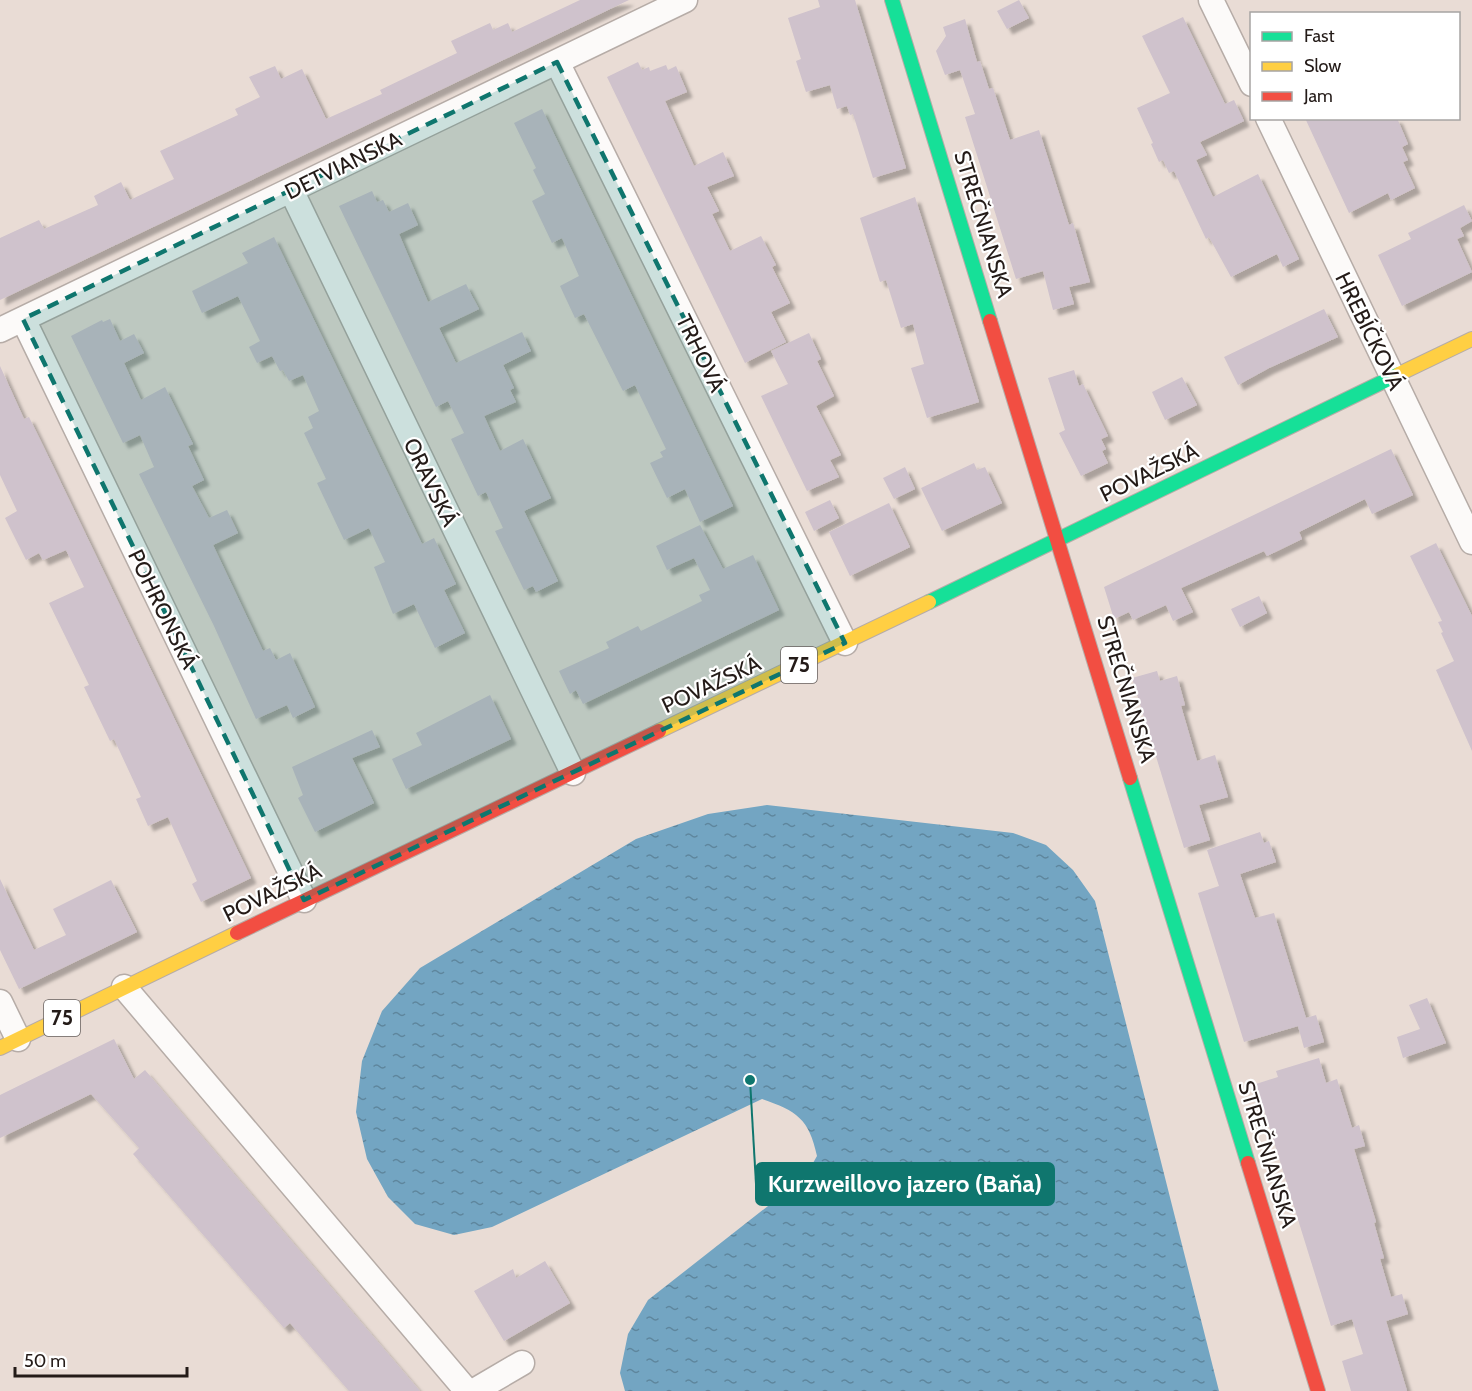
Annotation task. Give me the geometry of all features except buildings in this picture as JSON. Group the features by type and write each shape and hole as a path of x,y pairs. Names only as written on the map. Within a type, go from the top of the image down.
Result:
{"main road":[{"name":"STREČNIANSKA","path":"892,0 1060,539 1318,1391"},
{"name":"POVAŽSKÁ","path":"9,1044 304,900 845,644 1472,339"}],"street":[{"name":"DETVIANSKA","path":"0,330 685,0"},
{"path":"1211,0 1250,82"},
{"name":"TRHOVÁ","path":"557,62 845,644"},
{"name":"HREBÍČKOVÁ","path":"1269,120 1472,542"},
{"name":"ORAVSKÁ","path":"291,190 573,773"},
{"name":"POHRONSKÁ","path":"23,319 304,900"},
{"path":"124,987 466,1391"},
{"path":"0,1002 9,1044"},
{"path":"474,1391 522,1364"}],"highlighted area":[{"path":"557,62 845,643 304,900 23,319"}],"water":[{"path":"767,805 1013,833 1046,845 1073,870 1095,901 1219,1391 625,1391 620,1373 628,1334 648,1300 805,1177 817,1156 810,1133 800,1118 762,1099 492,1227 454,1235 415,1224 388,1197 367,1159 356,1112 362,1061 382,1011 420,968 636,839 708,814"}],"traffic: fast":[{"path":"892,0 990,321"},
{"path":"929,602 1399,374"},
{"path":"1130,778 1248,1163"}],"traffic: slow":[{"path":"1399,374 1472,339"},
{"path":"659,731 929,602"},
{"path":"0,1048 237,933"}],"traffic: jam":[{"path":"990,321 1130,778"},
{"path":"237,933 659,731"},
{"path":"1248,1163 1318,1391"}],"place":[{"name":"Kurzweillovo jazero (Baňa)","path":"750,1080"}]}
